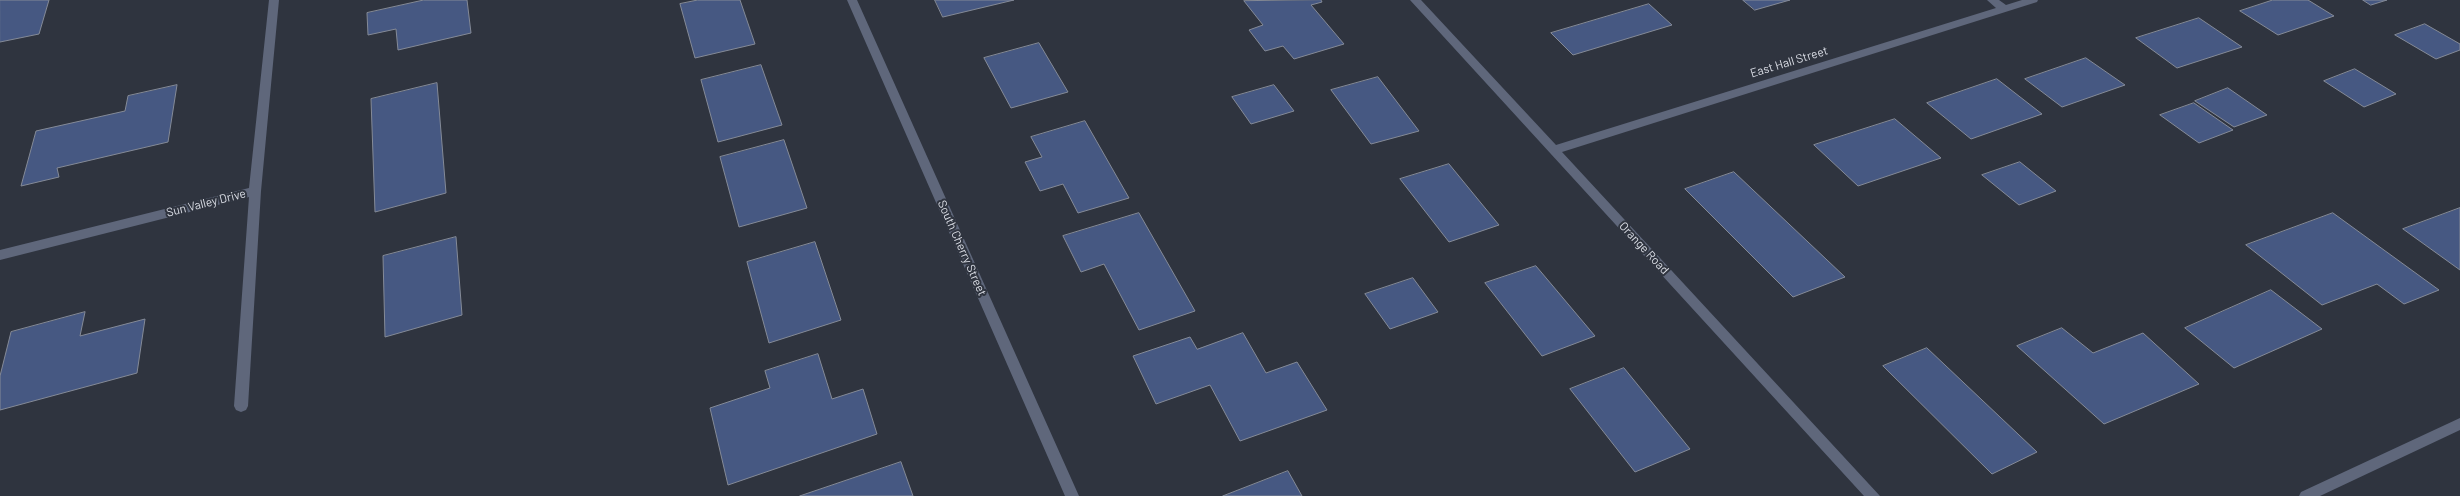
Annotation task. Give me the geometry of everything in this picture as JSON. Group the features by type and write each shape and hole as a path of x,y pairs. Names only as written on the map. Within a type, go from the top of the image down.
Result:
{"street":[{"name":"Sun Valley Drive","path":"0,255 255,190 274,0"},
{"name":"South Cherry Street","path":"852,0 1072,496"},
{"name":"Orange Road","path":"1415,0 1873,496"},
{"path":"1992,0 2004,9"},
{"name":"East Hall Street","path":"1554,150 2033,0"},
{"path":"241,406 255,190"},
{"path":"2306,496 2460,424"}],"building":[{"path":"0,0 49,0 39,34 0,42"},
{"path":"424,0 467,0 471,33 398,50 396,29 368,35 367,13"},
{"path":"698,0 740,0 755,44 695,58 680,4"},
{"path":"935,0 1014,0 943,17"},
{"path":"1321,0 1322,2 1311,5 1344,44 1294,59 1283,46 1265,51 1249,30 1263,25 1244,1"},
{"path":"1743,0 1790,0 1755,10"},
{"path":"2273,0 2308,0 2334,16 2278,35 2240,11"},
{"path":"2363,0 2387,0 2371,5"},
{"path":"1649,4 1672,25 1573,55 1551,33"},
{"path":"2199,18 2242,47 2177,68 2136,38"},
{"path":"2425,24 2460,44 2460,50 2436,59 2395,35"},
{"path":"1039,43 1068,92 1011,108 984,58"},
{"path":"2086,58 2125,85 2062,107 2025,79"},
{"path":"761,65 782,125 718,142 701,80"},
{"path":"2355,69 2396,94 2364,107 2324,81"},
{"path":"1378,77 1419,131 1371,144 1331,90"},
{"path":"1997,79 2042,114 1971,139 1927,103"},
{"path":"437,83 446,193 375,212 371,99"},
{"path":"177,85 168,142 57,168 59,177 21,186 36,131 125,111 128,96"},
{"path":"1274,85 1294,111 1251,124 1232,97"},
{"path":"2228,88 2267,115 2234,127 2195,101"},
{"path":"2194,103 2233,130 2199,143 2160,115"},
{"path":"1895,119 1941,158 1858,186 1814,145"},
{"path":"1085,121 1129,198 1078,213 1063,184 1040,191 1025,162 1042,157 1031,137"},
{"path":"784,140 807,208 739,227 720,157"},
{"path":"2020,162 2056,191 2019,205 1982,175"},
{"path":"1449,164 1499,225 1449,242 1400,179"},
{"path":"1734,172 1845,277 1793,297 1685,189"},
{"path":"2460,208 2460,270 2403,229"},
{"path":"1139,213 1195,311 1139,330 1104,264 1081,272 1063,236"},
{"path":"2333,213 2439,290 2404,304 2377,284 2322,305 2246,245"},
{"path":"456,237 462,315 385,337 383,256"},
{"path":"815,242 841,320 769,343 747,262"},
{"path":"1536,266 1595,336 1542,356 1485,283"},
{"path":"1413,278 1438,312 1390,329 1365,294"},
{"path":"2271,290 2322,329 2234,368 2185,328"},
{"path":"85,312 80,336 145,319 137,373 0,410 0,376 11,332"},
{"path":"2062,328 2093,353 2143,333 2199,384 2104,424 2017,346"},
{"path":"1243,333 1266,373 1297,362 1327,410 1240,441 1210,385 1156,404 1133,356 1190,337 1197,349"},
{"path":"1927,348 2037,452 1992,474 1883,366"},
{"path":"818,354 832,399 863,389 877,434 728,485 710,408 770,388 765,371"},
{"path":"1624,368 1690,449 1635,472 1570,389"},
{"path":"901,462 913,496 800,496"},
{"path":"1288,471 1302,496 1223,496"}]}
